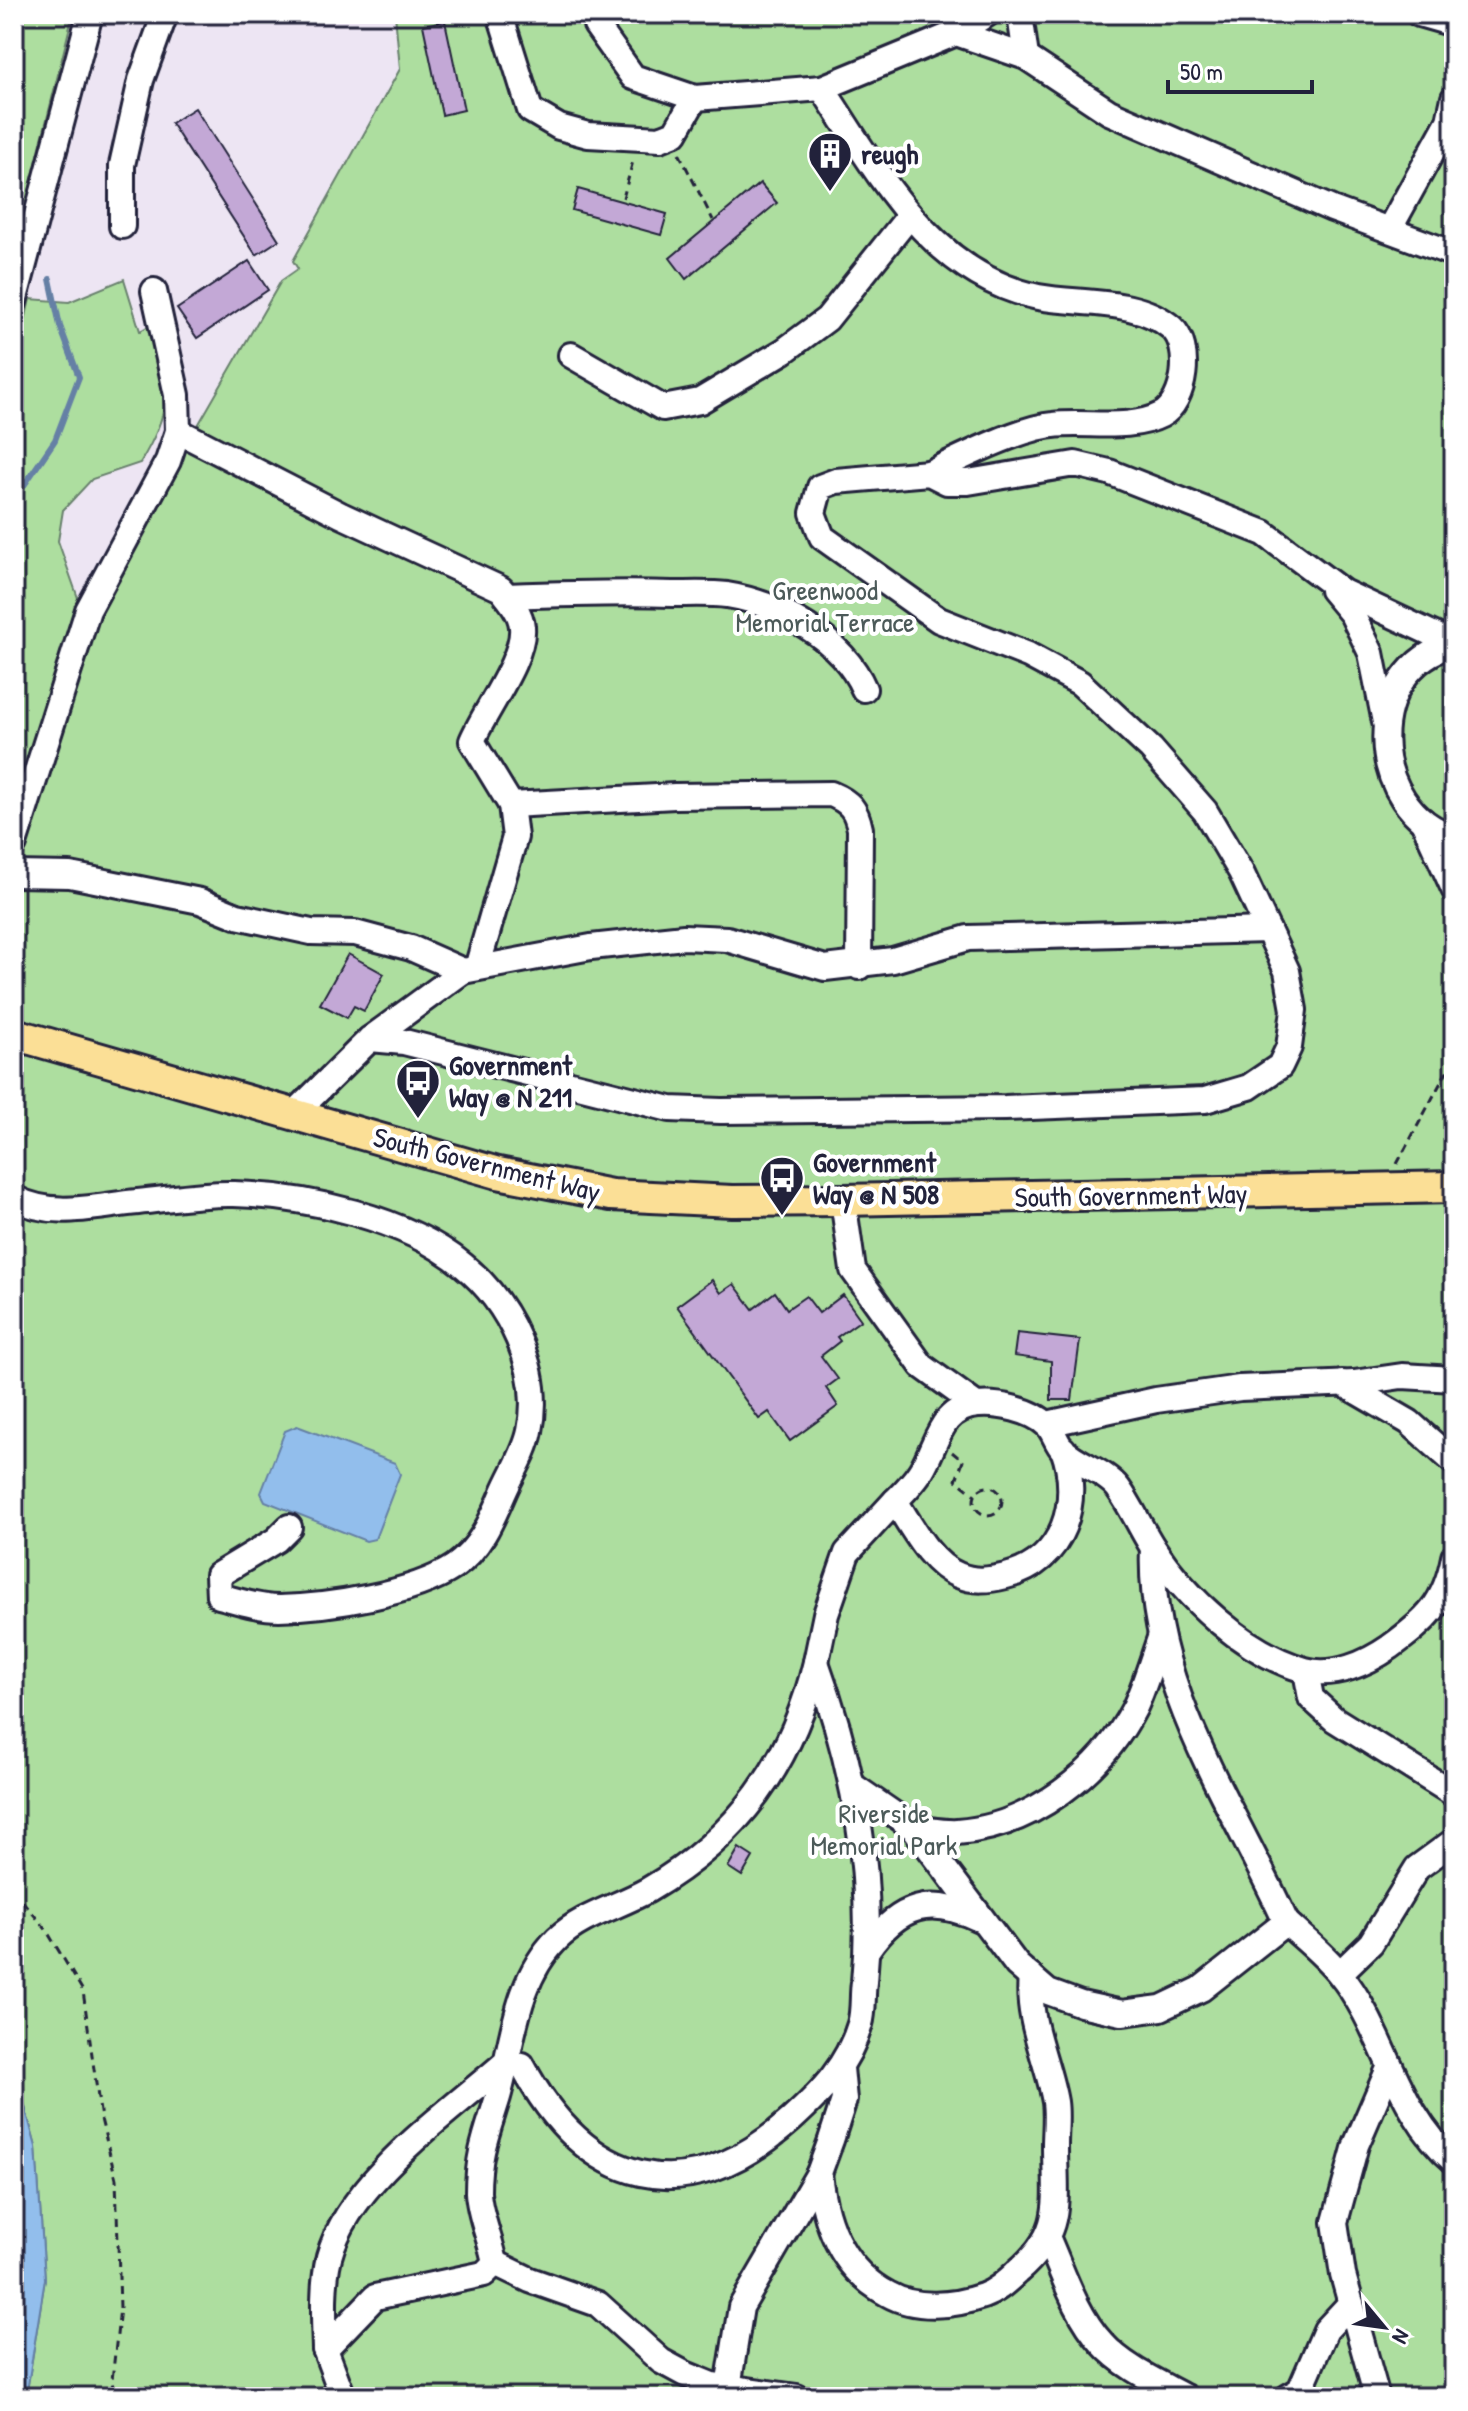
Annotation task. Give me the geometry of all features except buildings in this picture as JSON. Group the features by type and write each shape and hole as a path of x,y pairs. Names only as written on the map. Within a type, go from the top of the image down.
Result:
{"main road":[{"name":"South Government Way","path":"14,1034 498,1173 611,1195 732,1201 843,1200 1454,1187"}],"street":[{"path":"14,302 90,14"},
{"path":"122,226 122,165 141,80 165,14"},
{"path":"500,14 530,110 559,127 588,135 660,139 675,133 695,98"},
{"path":"596,14 596,25 633,77 695,98 822,88 956,33 987,14"},
{"path":"1020,14 1026,57"},
{"path":"1419,14 1454,24"},
{"path":"956,33 1026,57 1109,112 1332,209 1454,254"},
{"path":"370,1039 404,1042 670,1109 1005,1108 1205,1100 1249,1087 1280,1066 1289,1047 1294,1010 1287,971 1241,872 1205,811 1109,706 1080,683 1028,655 939,620 822,537 813,513 820,487 836,481 929,473 1050,425 1144,420 1164,414 1176,399 1183,380 1183,354 1175,331 1141,310 1047,298 1000,285 967,266 890,194 822,88"},
{"path":"1390,228 1449,121 1454,98"},
{"path":"571,355 663,408 700,401 784,351 827,319 910,215"},
{"path":"14,844 88,610 168,461 178,431 177,395 154,291"},
{"path":"178,431 341,515 489,583 507,596 522,626 519,652 472,741 511,805 515,837 470,970"},
{"path":"929,473 947,482 968,482 1075,464 1109,472 1264,533 1343,592 1454,644"},
{"path":"1324,579 1352,614 1371,653 1385,722 1388,772 1405,804 1423,821 1454,837"},
{"path":"507,596 601,592 728,595 787,617 818,634 858,674 864,689"},
{"path":"1385,722 1395,695 1408,674 1426,658 1454,644"},
{"path":"511,805 675,796 831,794 844,799 856,810 860,829 859,967"},
{"path":"1423,821 1454,889"},
{"path":"14,874 70,875 200,901 237,916 311,932 355,933 411,948 470,970"},
{"path":"294,1114 370,1039 470,970 591,947 684,937 727,939 825,968 859,967 968,938 1268,930"},
{"path":"14,1198 37,1209 81,1210 232,1194 308,1203 349,1211 414,1237 462,1264 486,1288 510,1319 533,1391 530,1432 482,1540 455,1566 416,1585 351,1599 276,1608 219,1596 218,1575 276,1540 289,1527"},
{"path":"843,1200 853,1270 922,1366 976,1405"},
{"path":"1047,1424 1156,1400 1240,1388 1342,1383 1402,1376 1454,1379"},
{"path":"1342,1383 1409,1422 1454,1462"},
{"path":"495,2263 478,2194 483,2136 498,2098 516,2014 554,1942 570,1928 648,1890 706,1849 761,1791 792,1740 816,1662 826,1614 847,1553 895,1501 917,1479 941,1425 952,1412 976,1405 1024,1413 1047,1424 1063,1449 1069,1467 1072,1493 1068,1518 1048,1551 1016,1574 985,1581 957,1575 939,1563 895,1501"},
{"path":"1063,1449 1116,1486 1153,1548 1194,1597 1250,1645 1306,1671 1336,1670 1368,1663 1410,1632 1435,1611 1449,1582 1454,1557"},
{"path":"1153,1548 1151,1583 1160,1638 1220,1793 1286,1922 1340,1973 1410,2108 1441,2150 1454,2161"},
{"path":"914,1828 957,1832 998,1822 1041,1806 1074,1782 1099,1760 1134,1707 1160,1638"},
{"path":"343,2397 325,2349 329,2256 350,2214 389,2162 505,2063 522,2065 542,2104 581,2146 620,2167 686,2177 714,2171 749,2153 822,2093 841,2068 861,2022 868,1949 866,1893 853,1786 816,1662"},
{"path":"1306,1671 1311,1698 1334,1719 1454,1794"},
{"path":"853,1786 914,1828 982,1920 1031,1977 1048,1992 1081,2004 1122,2013 1161,2008 1201,1989 1286,1922"},
{"path":"1340,1973 1371,1943 1417,1868 1454,1841"},
{"path":"868,1949 896,1917 918,1907 938,1904 982,1920"},
{"path":"819,2173 822,2205 846,2258 864,2279 891,2296 927,2305 966,2302 994,2292 1034,2258 1048,2239 1056,2204 1055,2103 1034,2018 1031,1977"},
{"path":"1377,2397 1351,2303 1335,2222 1356,2145 1390,2066"},
{"path":"727,2394 741,2307 819,2173 844,2100 841,2068"},
{"path":"1048,2239 1072,2294 1102,2344 1144,2375 1185,2397"},
{"path":"325,2349 375,2297 484,2274 495,2263"},
{"path":"495,2263 530,2280 598,2304 661,2361 727,2394 797,2397"},
{"path":"1288,2397 1300,2390 1326,2330 1351,2303"}],"path":[{"path":"670,136 713,220"},
{"path":"623,198 640,138"},
{"path":"1396,1165 1454,1058"},
{"path":"941,1425 942,1447 963,1461 956,1480 975,1495"},
{"path":"985,1487 993,1488 1000,1494 1000,1507 989,1515 980,1512 974,1504 975,1495 985,1487"},
{"path":"14,1891 45,1928 83,1991 101,2119 116,2179 120,2308 112,2380 114,2397"}],"green space":[{"path":"14,14 73,14 14,252"},
{"path":"395,14 1454,14 1454,2397 26,2397 45,2279 36,2147 14,2067 14,349 22,334 30,299 69,302 124,279 140,331 152,324 162,364 164,410 140,463 92,479 63,510 58,541 78,598 55,674 281,281 298,269 293,261 400,69"}],"water":[{"path":"297,1426 395,1463 400,1474 375,1539 366,1541 265,1501 261,1493 285,1431"},
{"path":"14,2067 36,2147 45,2279 26,2397 14,2397"}],"waterway":[{"path":"14,500 55,440 79,377 60,326 50,279"}],"place":[{"name":"reugh","path":"830,193"},
{"name":"Government Way @ N 211","path":"418,1120"},
{"name":"Government Way @ N 508","path":"782,1217"}],"park label":[{"name":"Greenwood Memorial Terrace","path":"825,606"},
{"name":"Riverside Memorial Park","path":"884,1829"}]}
